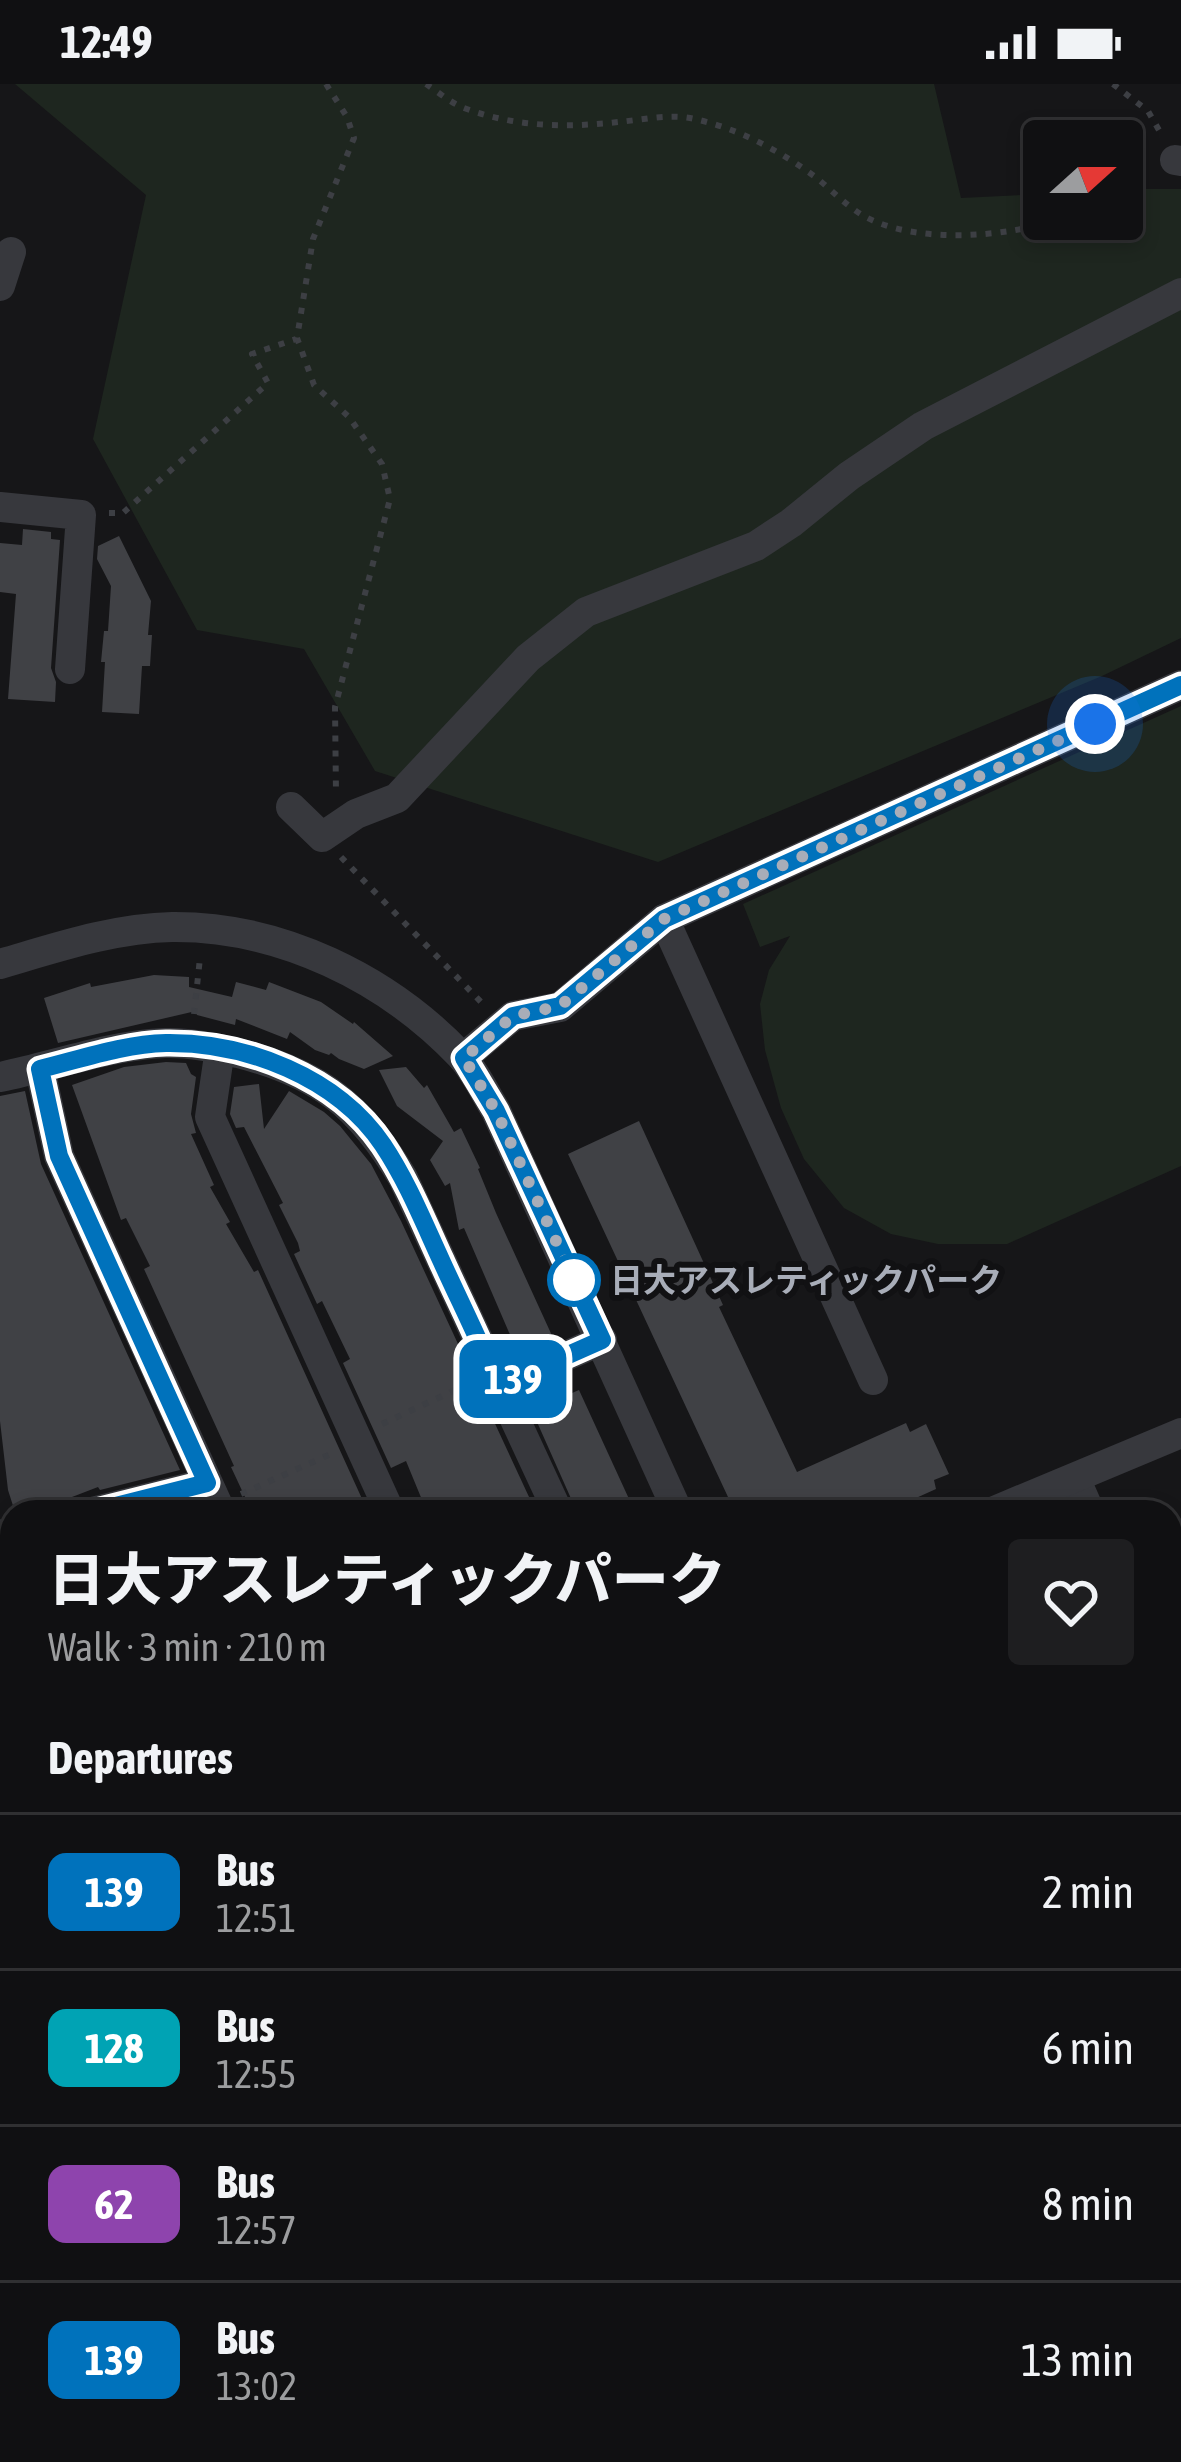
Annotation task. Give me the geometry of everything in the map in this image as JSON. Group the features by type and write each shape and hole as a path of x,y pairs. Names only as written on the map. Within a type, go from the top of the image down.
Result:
{"street":[{"path":"0,286 11,252"},
{"path":"291,806 330,833 356,814 397,798 528,658 586,612 756,546 923,426 1181,293"},
{"path":"0,507 81,514 70,669"},
{"path":"464,1058 513,1016 560,1006 664,919 1181,685"},
{"path":"664,919 873,1380"},
{"path":"0,964 118,933 171,927 229,931 288,944 395,998 464,1058 496,1111 673,1500"},
{"path":"0,1077 168,1043 278,1063 319,1084 380,1140 404,1178 552,1500"},
{"path":"205,1047 210,1117 385,1500"},
{"path":"40,1069 59,1156 216,1500"},
{"path":"495,1379 602,1340"},
{"path":"1021,1500 1181,1433"},
{"path":"1075,1478 1085,1500"}],"path":[{"path":"326,84 354,138 313,239 296,338 314,385 349,417 382,464 390,500 334,707 330,833 490,1010"},
{"path":"426,84 461,107 524,124 567,127 684,117 717,124 763,143 864,216 924,232 1023,231"},
{"path":"1113,84 1148,110 1178,161"},
{"path":"81,514 123,513 268,383 252,354 296,338"},
{"path":"200,958 205,1047"},
{"path":"216,1500 495,1379"}],"shaded area":[{"path":"15,84 934,84 961,198 1023,195 1023,240 1143,240 1143,189 1181,189 1181,638 1102,676 658,862 375,771 304,649 197,630 93,439 146,195"},
{"path":"1181,706 1181,1166 1007,1244 938,1244 891,1234 844,1208 804,1159 781,1108 765,1050 760,1004 769,970 790,936 760,947 743,904"}],"building":[{"path":"23,529 51,532 51,539 60,540 51,668 55,702 8,699 16,594 0,592 0,543 22,545"},
{"path":"119,536 151,601 150,666 142,666 139,714 102,712 105,662 101,662 111,586 97,559 98,546"},
{"path":"154,975 189,977 189,987 232,997 236,982 266,990 269,982 321,1002 354,1022 393,1056 364,1069 315,1050 290,1032 287,1039 236,1019 235,1025 196,1011 58,1043 44,998 90,983 91,987"},
{"path":"186,1063 196,1077 191,1114 196,1133 191,1134 214,1185 210,1187 230,1222 226,1224 254,1272 258,1270 363,1500 246,1500 144,1269 150,1266 126,1218 121,1220 72,1085 124,1067"},
{"path":"406,1067 424,1088 427,1085 454,1132 461,1128 554,1340 509,1360 504,1349 514,1344 464,1228 459,1230 450,1183 445,1186 430,1160 443,1141 397,1106 379,1070"},
{"path":"259,1084 264,1129 289,1091 340,1126 371,1164 530,1500 422,1500 406,1461 391,1468 343,1363 350,1359 294,1254 300,1251 279,1205 283,1203 244,1127 236,1128 230,1114 234,1087"},
{"path":"25,1091 41,1164 180,1470 98,1487 64,1500 11,1500 0,1421 0,1096"},
{"path":"639,1121 797,1472 906,1423 910,1432 926,1424 949,1474 934,1480 936,1489 912,1500 729,1500 568,1154"},
{"path":"565,1378 572,1393 579,1390 629,1500 572,1500 525,1395"}],"bus line":[{"name":"139","path":"140,1500 207,1483 59,1156 40,1069 168,1043 220,1048 278,1063 319,1084 380,1140 404,1178 498,1386 602,1340 496,1111 464,1058 513,1016 560,1006 664,919 1181,685"}],"place":[{"name":"日大アスレティックパーク","path":"574,1280"}],"route":[{"path":"574,1280 496,1111 464,1058 513,1016 560,1006 664,919 1095,724"}]}
